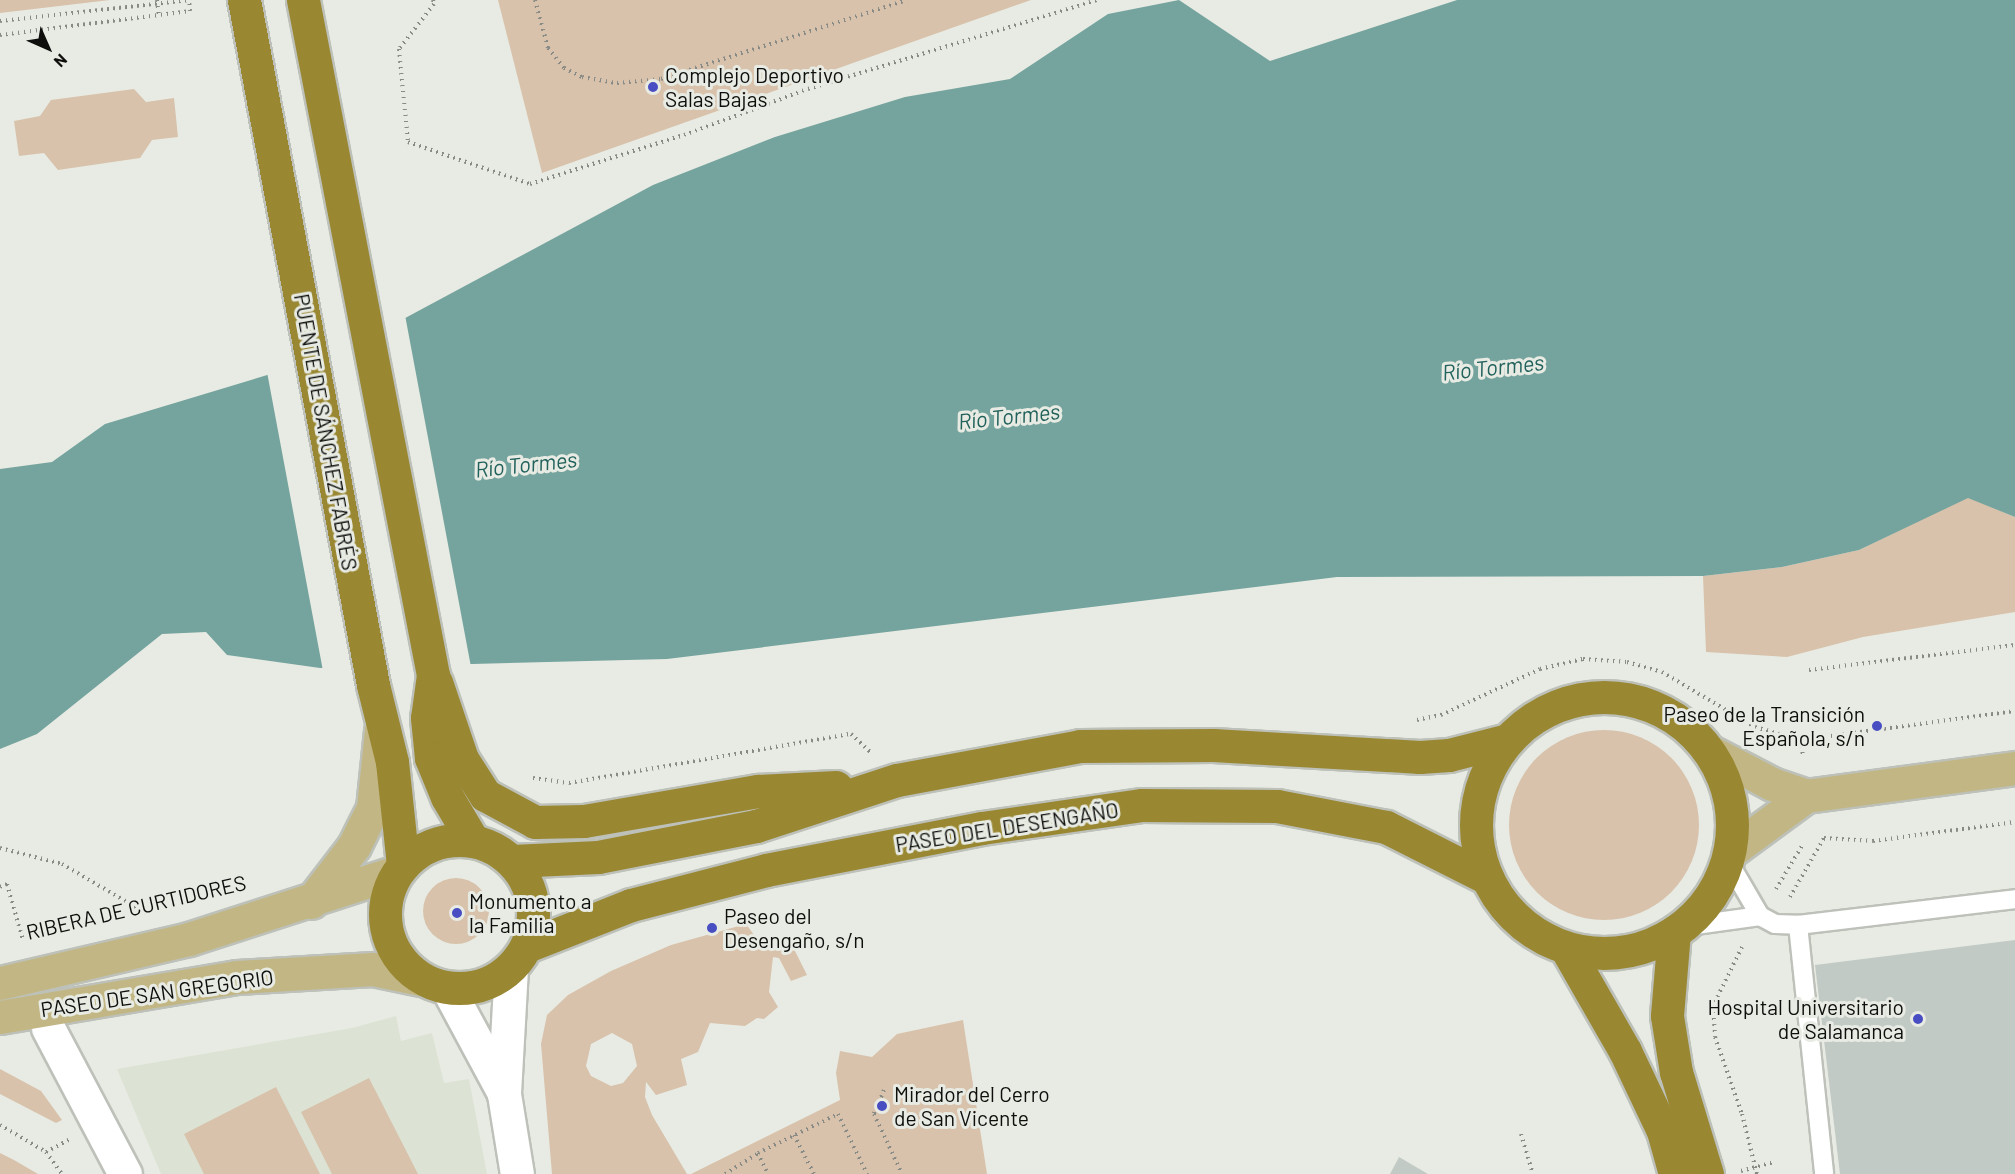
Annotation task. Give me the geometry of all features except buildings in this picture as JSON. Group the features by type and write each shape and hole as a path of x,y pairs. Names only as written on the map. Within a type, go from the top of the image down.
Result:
{"highway":[{"name":"PUENTE DE SÁNCHEZ FABRÉS","path":"244,0 380,721 395,780 400,869"},
{"path":"303,0 435,695 462,759 485,795 535,822 584,821 758,791 875,785 1080,746 1213,745 1420,757 1449,755 1508,740"},
{"path":"435,695 431,758 447,797 472,841"},
{"path":"1604,697 1639,701 1672,716 1709,751 1727,786 1733,819 1729,856 1712,895 1678,930 1641,948 1622,952 1566,948 1518,921 1487,878 1476,837 1479,795 1486,775 1508,740 1536,717 1568,702 1604,697"},
{"path":"512,861 598,857 756,826 875,785"},
{"name":"PASEO DEL DESENGAÑO","path":"519,957 631,905 766,870 982,828 1142,805 1254,804 1322,814 1386,827 1487,878"},
{"path":"447,841 472,841 494,848 512,861 525,880 533,901 519,957 482,986 435,984 408,969 392,947 385,923 387,896 400,869 423,849 447,841"},
{"path":"1678,930 1667,983 1670,1035 1676,1072 1707,1174"},
{"path":"1566,948 1625,1051 1663,1131 1676,1174"}],"main road":[{"path":"310,903 354,846 373,808 380,721"},
{"path":"1709,751 1772,784 1806,796 2015,768"},
{"path":"1729,856 1806,796"},
{"name":"PASEO DE SAN GREGORIO","path":"0,983 189,939 310,903 400,869"},
{"name":"PASEO DE SAN GREGORIO","path":"0,1017 237,977 373,969 435,984"}],"street":[{"path":"517,1174 504,1094 519,957"},
{"path":"435,984 504,1094"},
{"path":"48,1028 125,1174"}],"lane":[{"path":"1729,856 1760,916 1774,924 1798,925 2015,899"},
{"path":"1678,930 1760,916"},
{"path":"1798,925 1824,1174"}],"path":[{"path":"0,21 190,0 190,11 0,35"},
{"path":"433,0 399,49 408,142 530,184 684,135 808,89 1097,0"},
{"path":"535,0 548,48 564,68 582,77 617,83 661,79 907,0"},
{"path":"157,2 159,16"},
{"path":"1809,670 2015,645"},
{"path":"1789,897 1824,838 1873,841 2015,822"},
{"path":"1775,890 1808,835"},
{"path":"0,848 62,864 151,917"},
{"name":"RIBERA DE CURTIDORES","path":"0,887 7,884 23,940"},
{"path":"1746,940 1713,1006 1715,1037 1742,1114 1757,1174"},
{"path":"884,1090 873,1114 902,1174"},
{"path":"725,1174 758,1152 838,1114 867,1174"},
{"path":"0,1125 46,1152 62,1174"},
{"path":"1521,1134 1533,1174"},
{"path":"794,1135 814,1174"},
{"path":"46,1152 64,1142"},
{"path":"758,1152 768,1174"},
{"path":"1730,1174 1775,1162"}],"shaded area":[{"path":"0,0 110,0 0,13"},
{"name":"Complejo Deportivo Salas Bajas","path":"498,0 1031,0 542,173"},
{"path":"134,89 146,102 174,98 178,137 152,140 140,158 58,170 44,153 19,156 14,121 40,116 51,100"},
{"path":"1968,497 2015,517 2015,612 1863,637 1787,657 1706,652 1703,576 1782,567 1859,550"},
{"path":"1595,730 1613,730 1649,741 1664,751 1678,765 1695,797 1699,825 1695,853 1688,870 1678,885 1664,899 1632,916 1613,920 1595,920 1559,909 1544,899 1530,885 1513,853 1509,834 1509,816 1520,780 1530,765 1544,751 1576,734"},
{"path":"449,878 463,878 475,883 484,892 489,911 487,924 480,935 463,944 449,944 437,939 428,930 423,918 423,904 428,892 437,883"},
{"path":"746,924 757,939 789,939 807,975 791,981 779,958 773,957 769,992 778,1007 764,1019 757,1018 745,1026 710,1023 698,1052 681,1059 687,1085 656,1095 646,1082 645,1097 652,1115 687,1174 552,1174 541,1044 547,1015 568,995 611,971 671,945","holes":["612,1033 632,1044 637,1066 623,1083 611,1086 591,1076 586,1066 591,1044"]},
{"path":"396,1016 401,1041 432,1033 444,1083 469,1079 487,1174 161,1174 117,1069 352,1028"},
{"path":"963,1020 987,1174 691,1174 840,1100 836,1073 840,1051 872,1057 897,1034"},
{"path":"0,1069 41,1091 62,1120 56,1123 0,1094"},
{"path":"369,1078 418,1174 332,1174 301,1112"},
{"path":"276,1087 320,1174 204,1174 184,1134"},
{"path":"0,1153 14,1160 38,1174 0,1174"}],"water":[{"name":"Río Tormes","path":"1179,0 1270,61 1457,0 2015,0 2015,517 1968,498 1859,550 1782,567 1703,576 1337,577 667,659 320,668 227,655 206,632 162,634 37,734 0,749 0,469 52,462 105,424 340,353 653,185 775,137 905,97 1010,79 1108,14"}],"pier":[{"path":"405,315 471,667 323,671 267,372 338,350"}],"place":[{"name":"Complejo Deportivo Salas Bajas","path":"653,87"},
{"name":"Paseo de la Transición Española, s/n","path":"1877,726"},
{"name":"Monumento a la Familia","path":"457,913"},
{"name":"Paseo del Desengaño, s/n","path":"712,928"},
{"name":"Hospital Universitario de Salamanca","path":"1918,1019"},
{"name":"Mirador del Cerro de San Vicente","path":"882,1106"}]}
